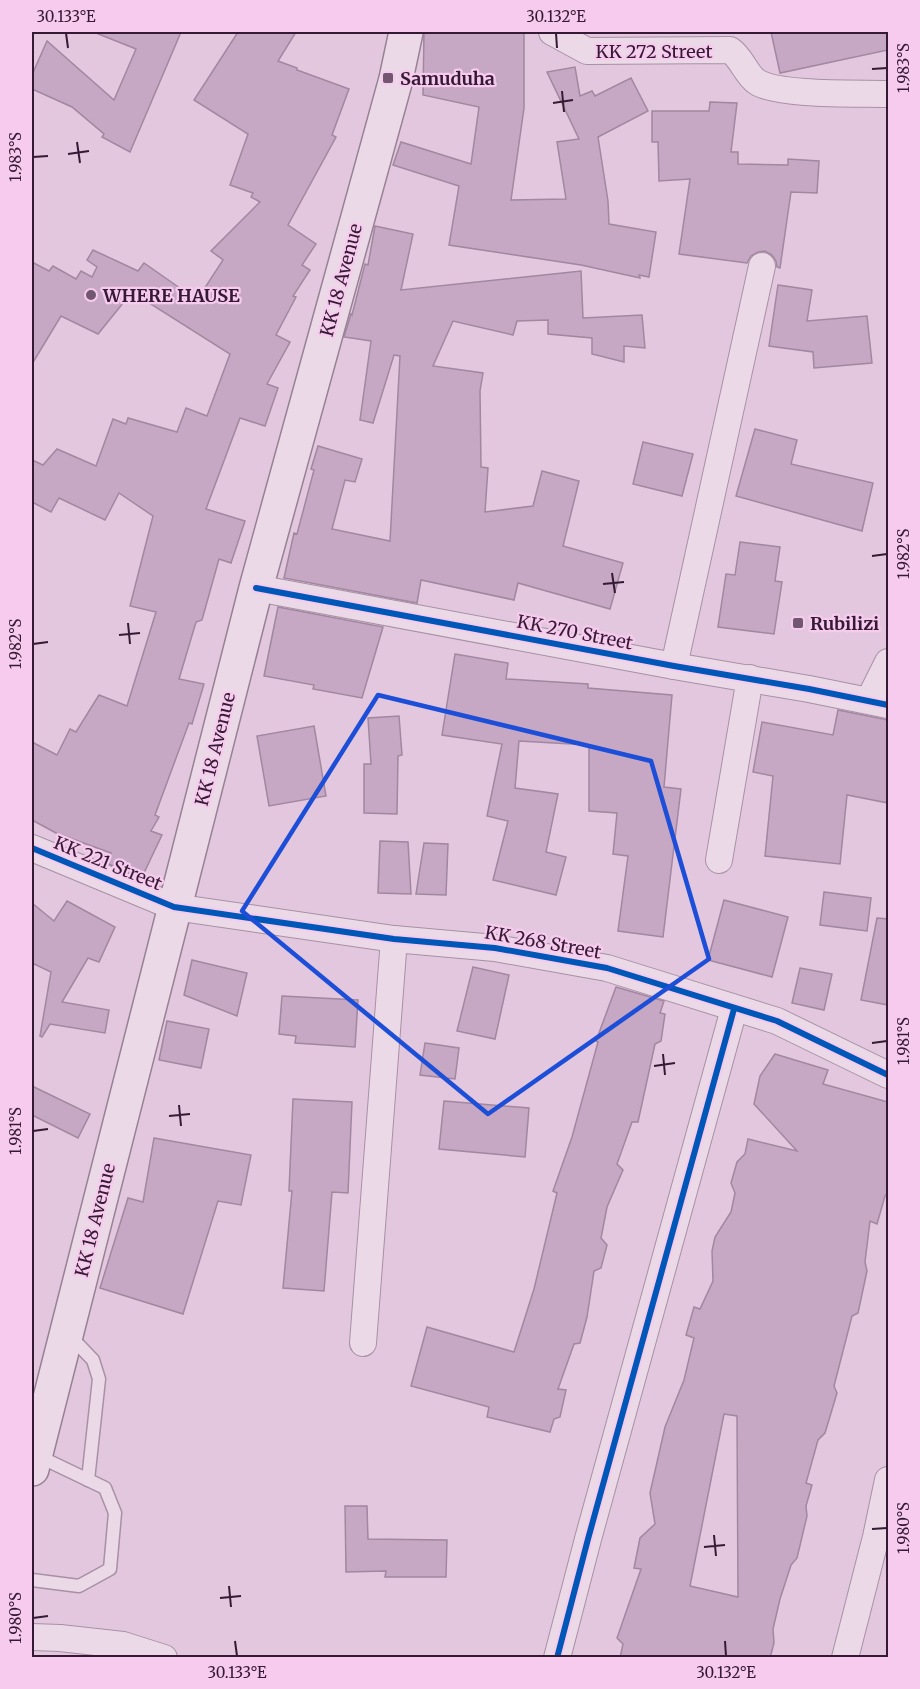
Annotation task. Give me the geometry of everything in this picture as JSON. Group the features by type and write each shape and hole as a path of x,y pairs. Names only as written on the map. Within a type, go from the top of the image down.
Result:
{"main road":[{"name":"KK 18 Avenue","path":"33,1462 256,588 396,79 406,32"}],"street":[{"name":"KK 272 Street","path":"552,32 587,51 730,50 736,54 757,82 785,90 888,94"},
{"path":"674,666 762,266"},
{"name":"KK 270 Street","path":"256,588 879,703 888,662"},
{"path":"719,860 750,678"},
{"name":"KK 221 Street","path":"32,848 174,907"},
{"name":"KK 268 Street","path":"174,907 394,939 495,948 607,968 777,1022 888,1075"},
{"path":"363,1343 394,939"},
{"path":"557,1658 734,1009"},
{"path":"845,1658 888,1480"},
{"path":"32,1637 123,1645 164,1658"}],"lane":[{"path":"66,1333 93,1360 99,1379 88,1480"},
{"path":"32,1581 79,1586 110,1569 115,1513 105,1488 33,1462"}],"highlighted area":[{"path":"378,695 651,761 709,959 488,1114 242,911"}],"building":[{"path":"96,32 181,32 130,152 102,137 104,134 72,107 32,89 32,75 47,41 114,100 136,49"},
{"path":"238,32 296,32 278,61 349,89 332,135 336,137 288,225 316,244 302,265 310,270 293,296 296,297 276,335 290,342 267,384 278,388 265,426 240,418 206,509 245,521 231,563 219,559 202,620 196,622 179,679 204,684 192,724 189,723 155,815 159,817 151,831 162,835 142,877 106,863 111,853 56,833 32,820 32,742 57,755 70,729 76,732 99,695 127,706 156,612 130,606 153,516 119,493 105,520 59,498 51,512 32,502 32,460 43,465 57,449 96,466 113,419 126,424 128,418 177,432 186,408 207,416 230,354 132,292 98,334 61,316 32,364 32,262 49,271 53,266 76,279 81,271 92,277 97,267 87,260 93,250 138,271 144,263 197,300 223,260 211,251 260,202 251,197 253,193 230,185 248,134 194,100"},
{"path":"424,32 524,32 524,108 511,200 566,199 557,142 579,139 547,72 575,67 580,96 592,91 595,96 631,78 648,111 598,137 608,201 609,224 656,232 649,277 639,275 640,278 581,265 449,245 459,186 393,165 401,142 471,164 479,107 423,95"},
{"path":"771,32 888,32 888,50 780,73"},
{"path":"710,102 737,103 731,152 738,152 738,164 788,165 788,159 819,161 817,193 791,192 780,268 777,267 772,255 765,251 751,256 747,263 679,254 690,179 659,181 658,142 652,142 652,111 709,111"},
{"path":"375,226 413,234 401,290 581,271 583,318 642,315 645,348 624,346 624,362 592,354 592,338 548,334 548,320 517,321 513,335 453,321 433,366 483,373 480,391 481,467 488,468 485,512 533,506 542,471 579,481 563,546 623,563 610,609 518,583 514,600 421,580 417,603 284,578 294,533 297,534 314,470 311,469 318,446 362,459 355,482 345,480 332,529 390,541 400,356 394,355 373,423 360,420 371,341 344,337 365,264 368,265"},
{"path":"778,285 812,290 807,321 867,316 872,363 814,368 813,352 769,346"},
{"path":"755,429 797,440 791,464 873,483 862,531 736,496"},
{"path":"643,442 693,454 682,496 633,484"},
{"path":"740,542 780,547 775,581 782,582 774,634 718,627 726,574 735,575"},
{"path":"278,607 383,627 362,698 313,689 314,685 264,676"},
{"path":"455,654 508,663 506,679 588,684 588,688 672,695 664,787 681,789 663,937 618,931 628,856 613,854 617,813 589,811 589,745 519,741 515,788 558,794 546,852 566,857 556,895 493,880 508,821 487,816 502,744 442,735"},
{"path":"838,710 888,720 888,803 847,795 840,864 765,856 773,776 753,772 762,722 833,735"},
{"path":"399,716 402,755 398,756 397,814 364,813 364,764 371,764 368,718"},
{"path":"314,726 326,796 269,806 257,736"},
{"path":"380,841 408,842 411,894 378,893"},
{"path":"424,843 448,844 446,895 416,894"},
{"path":"824,892 871,898 867,931 820,925"},
{"path":"724,900 788,917 772,977 708,960"},
{"path":"67,901 115,927 99,962 88,958 62,1002 109,1010 105,1033 50,1024 42,1037 40,1036 51,972 32,963 32,903 54,921"},
{"path":"877,918 888,919 888,1005 861,1000"},
{"path":"192,960 247,973 237,1016 184,995"},
{"path":"473,967 509,975 495,1039 457,1031"},
{"path":"800,968 832,974 824,1010 792,1003"},
{"path":"616,987 664,1001 660,1013 665,1014 661,1041 655,1044 638,1122 632,1122 617,1164 623,1170 607,1207 601,1238 607,1245 601,1268 594,1271 587,1317 580,1343 574,1344 558,1389 566,1390 560,1417 554,1419 550,1432 487,1417 489,1407 411,1386 427,1327 514,1352 534,1289 557,1193 553,1191 572,1137 598,1042 596,1041"},
{"path":"282,996 358,1000 355,1047 295,1043 296,1036 279,1034"},
{"path":"167,1021 209,1029 201,1068 159,1060"},
{"path":"425,1043 459,1048 455,1079 420,1075"},
{"path":"775,1054 828,1070 823,1084 888,1102 888,1193 885,1196 877,1224 870,1221 865,1262 867,1271 858,1313 852,1316 834,1386 837,1393 825,1433 818,1440 806,1483 812,1485 806,1506 807,1516 797,1558 791,1565 780,1599 773,1629 774,1643 770,1658 620,1658 623,1644 617,1638 641,1569 634,1568 640,1538 655,1524 650,1493 665,1427 684,1380 694,1338 686,1335 694,1307 700,1309 713,1281 712,1251 715,1237 731,1212 735,1193 731,1183 737,1162 745,1154 748,1139 797,1151 754,1104 760,1076","holes":["724,1414 737,1416 738,1597 690,1586"]},
{"path":"32,1086 90,1114 78,1138 32,1115"},
{"path":"293,1099 352,1102 348,1193 332,1192 324,1291 283,1288 292,1191 289,1191"},
{"path":"444,1101 529,1108 525,1157 439,1149"},
{"path":"154,1138 251,1155 241,1205 218,1201 183,1314 100,1288 128,1198 143,1202"},
{"path":"345,1506 367,1506 368,1539 447,1540 446,1577 385,1577 386,1571 346,1572"}],"cycle path":[{"path":"256,588 888,705"},
{"path":"32,848 174,907 394,939 495,948 607,968 777,1021 888,1075"},
{"path":"557,1658 734,1009"}],"place":[{"name":"Samuduha","path":"388,78"},
{"name":"WHERE HAUSE","path":"91,295"},
{"name":"Rubilizi","path":"798,623"}]}
